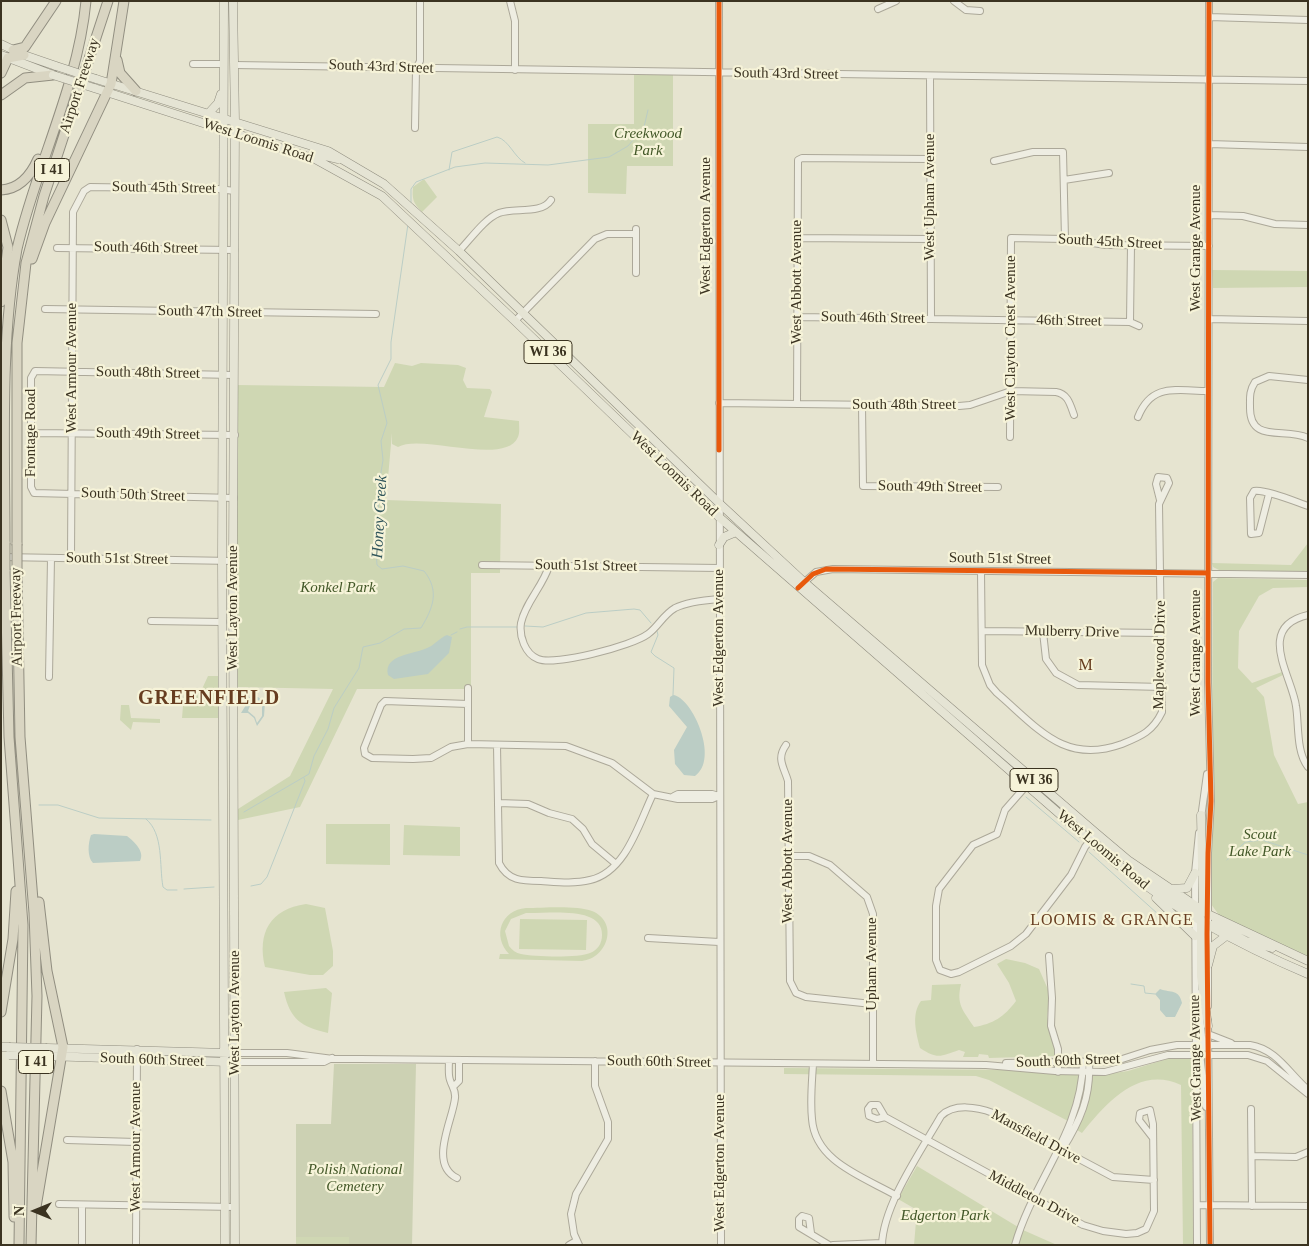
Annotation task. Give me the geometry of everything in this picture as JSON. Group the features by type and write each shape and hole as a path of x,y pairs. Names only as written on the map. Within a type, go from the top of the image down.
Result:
{"highway":[{"path":"14,50 25,47 56,1"},
{"name":"Airport Freeway","path":"19,1245 23,925 6,683 3,436 6,330 11,278 26,213 77,55 86,1"},
{"name":"Airport Freeway","path":"30,1245 37,996 31,879 20,737 17,570 17,343 22,284 35,223 108,1"},
{"path":"17,343 22,331 28,276 40,235 110,88 124,1"},
{"path":"116,53 120,73 136,91"},
{"path":"1,73 4,56 24,55"},
{"path":"1,95 25,78 55,71"},
{"path":"1,190 18,185 33,169 56,111 63,99"},
{"path":"1,220 8,247 1,302"},
{"path":"1,1012 15,913 10,822 14,812"},
{"path":"31,879 37,889 48,976 63,1047 63,1057 40,1180 35,1245"},
{"path":"1,1091 13,1162 14,1245"}],"main road":[{"name":"West Layton Avenue","path":"224,1 224,436 222,561 225,1245"},
{"name":"West Layton Avenue","path":"233,1 235,122 233,561 235,1245"},
{"name":"West Loomis Road","path":"1,44 94,88 136,91 328,151 384,184 459,251 745,528 801,585 913,689 1144,886 1201,916"},
{"name":"West Loomis Road","path":"4,56 55,71 96,79 110,88 223,130 315,159 387,201 737,534 919,682 1128,860 1169,889 1226,936 1308,974"},
{"path":"208,114 218,103 223,85"},
{"path":"235,169 239,148 248,138"},
{"path":"297,153 304,150 343,160"},
{"path":"387,201 393,192"},
{"path":"615,418 622,410"},
{"path":"694,493 700,486"},
{"path":"719,545 724,536 737,534 745,528"},
{"path":"913,689 919,682"},
{"path":"1202,815 1201,976 1208,1030"},
{"path":"1112,860 1201,916 1246,941 1289,952 1308,960"},
{"path":"1169,889 1179,891 1187,888 1195,873"},
{"path":"1144,886 1195,936"},
{"path":"1208,965 1213,946 1226,936"},
{"name":"South 60th Street","path":"46,1052 63,1047 235,1053"},
{"name":"South 60th Street","path":"5,1051 46,1052 63,1057 235,1062"},
{"path":"184,1051 184,1061"}],"street":[{"path":"415,128 416,68 420,61 420,1"},
{"path":"510,1 514,21 515,70"},
{"name":"West Edgerton Avenue","path":"719,1 718,503 720,568 719,942 721,1245"},
{"path":"878,9 896,1"},
{"path":"954,1 966,10 980,11"},
{"name":"West Grange Avenue","path":"1197,1245 1201,1045 1195,970 1195,936 1201,916 1211,801 1208,573 1209,1"},
{"path":"1209,17 1308,20"},
{"path":"193,64 224,64"},
{"name":"South 43rd Street","path":"234,65 1308,81"},
{"name":"West Upham Avenue","path":"930,76 930,319"},
{"path":"1209,144 1308,146"},
{"path":"994,161 1033,152 1063,152 1065,239"},
{"name":"West Abbott Avenue","path":"797,404 798,160 802,158 930,159"},
{"path":"1064,180 1109,173"},
{"name":"West Armour Avenue","path":"71,558 73,212 84,191 88,187 93,187"},
{"name":"South 45th Street","path":"93,187 223,189 235,191"},
{"path":"459,251 491,217 500,213 544,207 552,200"},
{"path":"1209,215 1243,216 1275,224 1308,225"},
{"path":"515,321 595,239 606,234 636,231 636,273"},
{"path":"797,238 930,239"},
{"name":"South 45th Street","path":"1010,238 1065,239 1131,245 1209,246"},
{"name":"West Clayton Crest Avenue","path":"1010,238 1012,392 1010,437"},
{"path":"1131,245 1130,322 1139,326"},
{"name":"South 46th Street","path":"57,248 235,250"},
{"name":"South 47th Street","path":"45,309 376,314"},
{"name":"South 46th Street","path":"798,317 948,319"},
{"name":"46th Street","path":"948,319 1130,322"},
{"path":"1209,319 1308,321"},
{"name":"South 48th Street","path":"33,373 36,371 72,371 234,374"},
{"name":"Frontage Road","path":"33,373 31,433 31,487 33,493"},
{"path":"1308,380 1270,376 1255,382 1250,394 1250,418 1256,428 1264,432 1292,434 1308,438"},
{"path":"1138,417 1149,397 1163,391 1208,391"},
{"name":"South 48th Street","path":"719,403 970,405 1012,392 1061,393 1069,400 1074,414"},
{"name":"South 49th Street","path":"862,405 863,486 998,487"},
{"name":"South 49th Street","path":"31,433 235,436"},
{"path":"1270,494 1259,533 1252,534 1250,498 1252,493 1258,490 1308,506"},
{"name":"South 50th Street","path":"33,493 234,498"},
{"name":"Maplewood Drive","path":"981,571 982,665 990,685 1050,738 1070,749 1094,751 1143,736 1156,725 1162,712 1160,500"},
{"name":"South 51st Street","path":"1,557 233,561"},
{"path":"50,558 50,677"},
{"name":"South 51st Street","path":"482,565 720,568"},
{"path":"549,566 546,577 521,622 524,645 528,652 538,659 563,660 610,649 648,634 666,614 676,608 720,599"},
{"name":"South 51st Street","path":"801,585 816,572 826,569 1308,575"},
{"path":"1308,615 1291,622 1283,632 1279,645 1280,659 1296,704 1302,752 1308,766"},
{"path":"151,621 223,622"},
{"name":"Mulberry Drive","path":"982,630 1162,633"},
{"path":"1043,632 1046,659 1056,673 1078,685 1163,686"},
{"path":"468,688 468,744"},
{"path":"468,704 384,700 364,748 365,754 372,758 412,759 431,758 451,746 468,744 558,745 578,749 619,768 653,794 674,796 678,799 712,799 719,796"},
{"path":"497,745 499,863 508,875 520,881 579,882 600,877 616,864 633,836 653,794"},
{"name":"West Abbott Avenue","path":"786,745 780,752 780,762 788,782 790,981 796,992 806,997 872,1004"},
{"name":"West Grange Avenue","path":"1201,1045 1208,1030 1208,965 1195,873 1209,755"},
{"path":"1026,786 1005,810 997,834 973,845 940,886 936,906 936,960 940,970 952,974 959,972 1004,950 1026,934 1071,875 1090,840 1096,833"},
{"path":"498,803 528,804 549,813 572,819 583,829 592,844 616,864"},
{"name":"Upham Avenue","path":"789,856 809,856 830,865 866,897 874,914 873,1064"},
{"path":"648,938 719,942"},
{"path":"1049,956 1052,998 1051,1026 1058,1049 1058,1072"},
{"path":"1208,1030 1240,1045 1260,1047 1275,1055 1308,1090"},
{"path":"1201,1045 1201,1054"},
{"name":"South 60th Street","path":"235,1053 268,1053 332,1058 449,1060 986,1065 1124,1059 1164,1046 1240,1045"},
{"name":"West Armour Avenue","path":"136,1245 137,1049"},
{"path":"268,1053 268,1062"},
{"name":"West Grange Avenue","path":"1201,1054 1209,1130 1210,1245"},
{"name":"South 60th Street","path":"986,1065 1058,1072 1086,1072 1118,1070 1168,1055 1248,1055 1260,1058 1308,1094"},
{"name":"South 60th Street","path":"235,1062 324,1062 332,1058"},
{"path":"449,1060 449,1079 454,1086 455,1100 443,1147 448,1169 457,1178"},
{"path":"454,1086 459,1081 458,1060"},
{"path":"569,1245 577,1243 572,1214 576,1194 608,1139 608,1122 595,1086 595,1061"},
{"path":"1015,1245 1023,1219 1060,1150 1084,1111 1088,1091 1086,1062"},
{"path":"813,1064 812,1120 816,1136 825,1153 838,1163 897,1196"},
{"name":"Mansfield Drive","path":"882,1244 883,1225 897,1196 941,1116 947,1110 955,1108 982,1109 1113,1177 1154,1180"},
{"path":"1251,1109 1252,1206"},
{"name":"Middleton Drive","path":"886,1117 1083,1225 1103,1231 1137,1234 1146,1229 1154,1211 1154,1180"},
{"path":"1153,1138 1154,1180"},
{"path":"67,1140 136,1142"},
{"path":"1252,1156 1296,1157 1308,1152"},
{"path":"60,1204 235,1207"},
{"path":"82,1205 82,1245"},
{"path":"1197,1205 1308,1206"},
{"path":"811,1233 829,1245"},
{"path":"833,1245 882,1244"}],"green space":[{"name":"Creekwood Park","path":"634,75 673,75 673,166 627,166 626,194 588,193 588,124 634,124"},
{"path":"424,179 437,197 422,212 413,198 413,187"},
{"path":"1212,270 1308,271 1308,287 1213,288"},
{"name":"Konkel Park","path":"395,363 412,366 421,363 458,365 466,368 463,380 467,388 490,389 492,392 484,417 519,421 518,437 510,445 497,449 480,450 425,444 409,444 398,447 392,444 392,433 386,500 501,504 500,573 471,573 471,689 357,689 300,807 238,820 238,809 290,776 333,689 237,687 237,385 384,387"},
{"path":"1308,543 1308,572 1219,570 1213,567 1212,563 1291,565"},
{"name":"Scout Lake Park","path":"1218,578 1308,580 1308,587 1273,588 1259,596 1239,631 1238,668 1252,683 1282,672 1283,675 1256,688 1264,697 1274,755 1298,804 1308,802 1308,957 1219,915 1211,904 1213,582"},
{"path":"208,676 218,676 218,718 182,718 184,694 193,689 202,689"},
{"path":"121,705 129,705 131,718 160,719 160,723 133,722 131,730 120,720"},
{"path":"326,824 390,824 390,865 326,864"},
{"path":"404,825 460,827 460,856 403,855"},
{"path":"306,904 325,908 333,951 333,966 323,975 310,975 265,967 263,944 269,925 283,911"},
{"path":"559,907 592,911 600,916 605,923 608,931 607,939 604,947 598,953 582,961 499,959 500,954 509,954 501,940 500,932 502,925 510,914 517,910","holes":["559,912 584,915 600,925 601,941 593,952 585,955 546,956 517,953 509,946 505,931 511,919 526,913"]},
{"path":"520,919 587,920 586,950 519,949"},
{"path":"1006,959 1025,963 1039,969 1050,994 1047,1017 1056,1056 989,1058 988,1055 979,1054 978,1057 963,1057 965,1052 959,1050 939,1056 920,1048 916,1030 916,1012 921,1001 931,1000 932,985 961,984 959,997 961,1007 974,1027 992,1022 1007,1011 1016,1001 1009,983 997,964"},
{"path":"326,988 332,993 328,1033 304,1025 298,1020 290,1009 284,992"},
{"path":"1170,1058 1192,1059 1193,1245 1183,1245 1181,1085 1166,1080 1151,1080 1138,1083 1113,1099 1082,1133 1077,1130 1085,1114 1093,1076 1128,1071"},
{"name":"Polish National Cemetery","path":"334,1064 416,1064 412,1245 349,1244 349,1237 296,1237 296,1124 331,1124"},
{"path":"784,1068 1018,1070 1078,1074 1081,1078 1068,1121 989,1080 976,1076 784,1074"},
{"name":"Edgerton Park","path":"917,1166 1023,1230 1057,1245 914,1245 917,1210 898,1199"},
{"path":"296,1237 349,1237 349,1244 383,1245 296,1245"}],"shaded area":[{"path":"447,635 452,637 449,653 428,674 394,679 388,675 390,663 395,659 430,647"},
{"path":"673,695 680,698 688,706 701,730 705,756 702,768 695,776 684,775 675,764 674,750 687,727 669,706 670,697"},
{"path":"252,696 258,697 265,703 264,716 257,726 254,718 248,713 241,713 246,705 245,700","holes":["252,700 258,700 262,705 262,716 257,723 255,717 248,711"]},
{"path":"91,835 127,836 136,844 140,851 140,861 93,863 89,854 89,846"},
{"path":"1160,989 1179,995 1182,1003 1175,1017 1166,1017 1160,1010 1160,1000 1155,994"}],"waterway":[{"name":"Honey Creek","path":"411,203 411,189 416,182 455,167 485,163 548,165 609,157 628,146 644,127 648,110"},
{"name":"Honey Creek","path":"449,170 452,152 497,137 505,141 525,163"},
{"name":"Honey Creek","path":"244,812 309,774 314,756 328,729 334,708 359,668 363,647 380,643 404,629 421,628 433,600 432,586 424,571 403,566 382,569 377,565 376,551 380,538 378,525 379,485 383,460 381,441 387,423 378,385 391,359 391,342 408,224"},
{"path":"525,626 543,627 586,613 634,609 640,610 651,623"},
{"path":"460,629 467,627 517,627"},
{"path":"657,631 658,635 651,652 674,668 673,695"},
{"path":"451,635 457,632"},
{"path":"251,886 261,884 267,877 305,781 304,778"},
{"path":"1026,797 1079,842"},
{"name":"Honey Creek","path":"39,805 58,805 99,818 211,820"},
{"path":"146,819 156,833 160,850 163,887 167,890 177,890"},
{"path":"1227,860 1245,842 1262,840 1308,855"},
{"path":"1089,852 1168,923 1179,927"},
{"path":"184,889 214,887"},
{"path":"1131,984 1144,986 1145,993 1155,994"}],"cycle path":[{"path":"719,1 719,450"},
{"path":"1209,1 1208,682 1211,801 1207,934 1210,1245"},
{"path":"798,588 813,574 826,569 1208,573"}],"district":[{"name":"M","path":"1086,666"},
{"name":"GREENFIELD","path":"209,699"},
{"name":"LOOMIS & GRANGE","path":"1112,921"}]}
